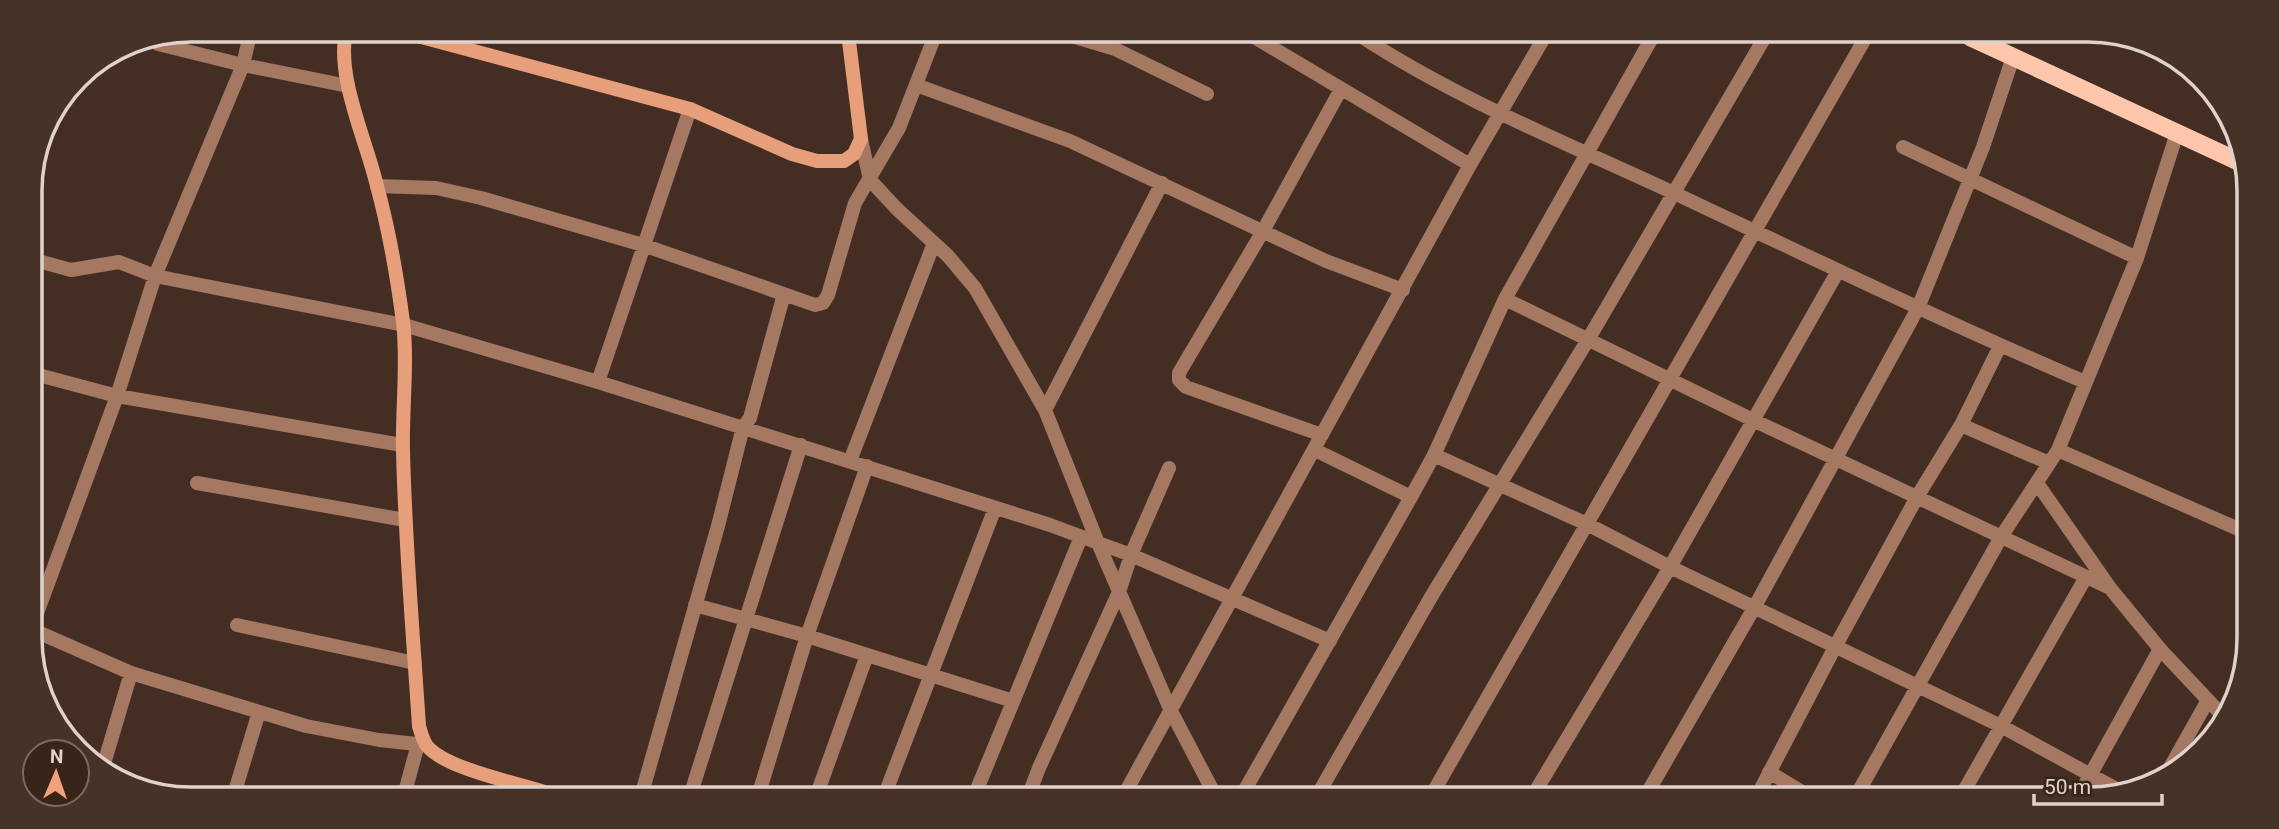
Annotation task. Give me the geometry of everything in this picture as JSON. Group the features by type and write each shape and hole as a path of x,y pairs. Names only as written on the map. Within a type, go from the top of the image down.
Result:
{"main road":[{"path":"344,42 348,86 377,186 391,247 404,325 402,445 405,520 422,745 439,757 510,787"},
{"path":"440,42 690,109 792,155 817,161 844,161 854,154 861,139 849,42"},
{"path":"1980,42 2233,159"}],"street":[{"path":"42,600 117,396 155,276 243,65 248,42"},
{"path":"377,186 436,188 481,198 643,245 815,305 823,303 828,295 855,203 899,128 933,42"},
{"path":"1092,42 1115,49 1207,94"},
{"path":"1262,42 1470,165"},
{"path":"1371,42 1500,115 1672,192 2000,346 2085,382"},
{"path":"1129,787 1470,165 1542,42"},
{"path":"1247,787 1411,497 1434,454 1505,299 1650,42"},
{"path":"1322,787 1431,597 1589,338 1762,42"},
{"path":"1436,787 1672,380 1863,42"},
{"path":"162,45 243,65 348,86"},
{"path":"1651,787 1754,608 1918,308 1983,147 2013,57"},
{"path":"916,86 1070,141 1325,261 1403,290"},
{"path":"1322,435 1186,387 1179,380 1179,373 1263,231 1341,89"},
{"path":"598,382 690,109"},
{"path":"1861,787 2001,537 2058,450 2137,258 2177,133"},
{"path":"861,139 870,180 948,256 975,288 1045,410 1098,543 1171,711 1211,787"},
{"path":"1903,147 2137,258"},
{"path":"1045,410 1162,183"},
{"path":"850,461 934,243"},
{"path":"42,262 71,270 119,262 130,264 155,276 404,325 744,427 1082,537 1131,555 1330,640"},
{"path":"1538,787 1755,421 1838,271"},
{"path":"644,787 744,427 750,418 785,294"},
{"path":"1505,299 1755,421 2110,588"},
{"path":"1761,787 1917,497 1961,425 2000,346"},
{"path":"42,376 117,396 402,445"},
{"path":"1961,425 2049,464"},
{"path":"693,787 801,446"},
{"path":"1315,450 1411,497"},
{"path":"2058,450 2237,528"},
{"path":"1434,454 1587,524 1754,608 2001,726 2109,785"},
{"path":"760,787 807,636 867,466"},
{"path":"1032,787 1119,592 1131,555 1169,468"},
{"path":"197,483 405,520"},
{"path":"2037,483 2110,588 2160,649 2218,711"},
{"path":"888,787 995,508"},
{"path":"978,787 1082,537"},
{"path":"1966,787 2086,577"},
{"path":"695,605 807,636 1013,701"},
{"path":"237,625 415,663"},
{"path":"42,634 131,673 306,726 422,745 407,787"},
{"path":"2084,787 2160,649"},
{"path":"820,787 867,655"},
{"path":"105,760 131,673"},
{"path":"2175,758 2208,700"},
{"path":"236,787 259,712"},
{"path":"1769,772 1794,787"}]}
